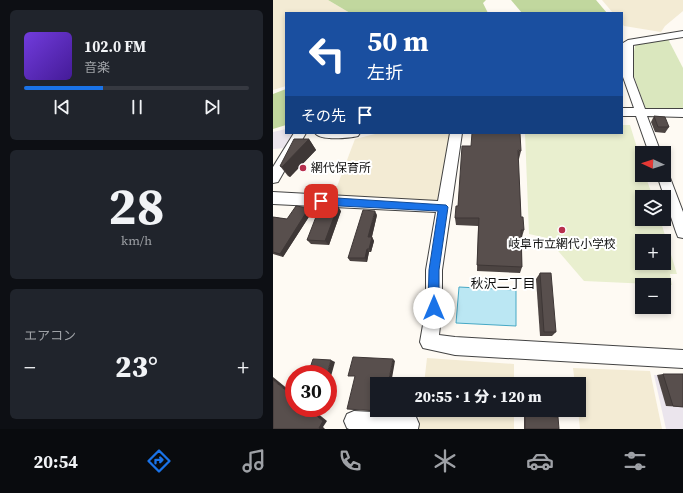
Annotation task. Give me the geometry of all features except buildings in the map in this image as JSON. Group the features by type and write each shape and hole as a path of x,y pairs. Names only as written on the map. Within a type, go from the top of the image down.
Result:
{"street":[{"path":"653,146 628,76 628,43 683,34"},
{"path":"623,112 683,113"},
{"path":"273,178 299,134"},
{"path":"456,134 434,270 434,308 429,342 455,346 683,359"},
{"path":"666,182 680,214 683,232"},
{"path":"273,199 443,207"},
{"path":"354,421 409,424 408,429"}],"shaded area":[{"path":"273,0 328,0 348,12 285,12 285,86 273,90"},
{"path":"602,0 683,0 683,11 665,26 661,32 624,26 623,12 612,12"},
{"path":"285,129 285,134 296,134 287,148 273,149 273,132"},
{"path":"375,134 451,134 443,197 433,204 333,197 355,139"},
{"path":"427,358 514,364 514,377 425,377"},
{"path":"573,368 650,371 662,429 580,429 579,417 586,417 586,377 574,377"},
{"path":"654,375 683,375 683,429 666,429"},
{"path":"419,417 514,417 514,429 418,429"}],"green space":[{"path":"328,0 486,0 483,3 488,12 348,12"},
{"path":"511,0 596,0 606,12 521,12"},
{"path":"668,39 683,68 683,110 646,110 631,68 635,46 639,43"},
{"path":"285,89 285,125 273,129 273,94"},
{"path":"623,125 630,125 636,146 635,146 635,182 648,182 650,190 635,190 635,226 662,226 665,234 635,234 635,270 671,270 671,255 677,274 670,274 671,278 635,278 635,283 584,281 547,238 529,234 525,134 623,134"}],"water":[{"path":"459,287 516,290 516,326 456,323"}],"place":[{"name":"網代保育所","path":"303,168"},
{"name":"岐阜市立網代小学校","path":"562,230"}],"district":[{"name":"秋沢二丁目","path":"503,283"}],"route":[{"path":"321,201 443,207 434,270 434,308"}]}
